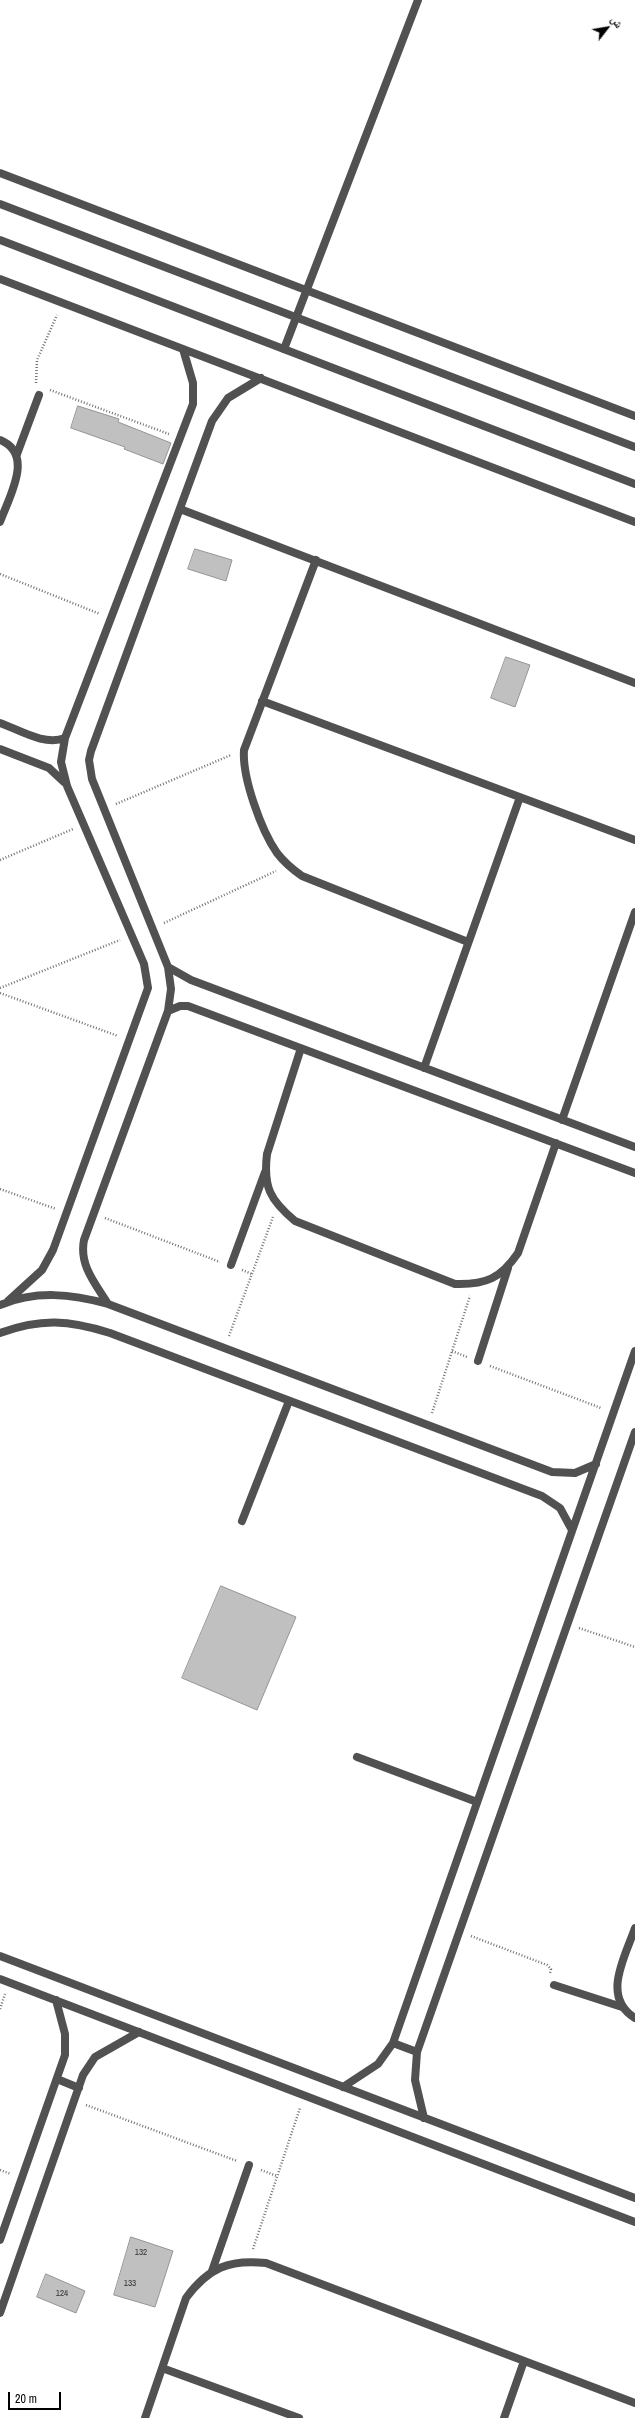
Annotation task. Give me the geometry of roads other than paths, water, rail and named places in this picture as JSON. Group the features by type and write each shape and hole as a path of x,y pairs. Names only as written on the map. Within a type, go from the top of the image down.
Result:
{"street":[{"path":"284,349 418,0"},
{"path":"0,173 635,416"},
{"path":"0,204 635,447"},
{"path":"0,240 635,484"},
{"path":"0,279 635,522"},
{"path":"8,1301 45,1265 53,1250 148,988 146,972 67,786 61,762 65,738 193,404 194,393 183,349"},
{"path":"108,1304 83,1261 82,1250 84,1240 168,1011 171,989 168,967 90,770 91,751 216,413 228,398 261,378"},
{"path":"17,454 39,395"},
{"path":"0,440 11,446 17,454 19,465 0,522"},
{"path":"180,509 635,683"},
{"path":"316,560 244,750 243,763 249,789 276,852 288,865 302,876 468,942"},
{"path":"262,701 635,840"},
{"path":"0,723 44,740 59,740 65,738"},
{"path":"0,749 49,768 67,786"},
{"path":"424,1068 520,798"},
{"path":"562,1120 635,912"},
{"path":"168,967 191,980 635,1147"},
{"path":"168,1011 180,1006 188,1006 635,1173"},
{"path":"230,1266 265,1172 267,1154 301,1048"},
{"path":"478,1361 508,1268 518,1253 556,1143"},
{"path":"265,1172 268,1190 277,1207 295,1221 302,1224 456,1284 474,1284 492,1279 508,1268"},
{"path":"0,1304 41,1294 76,1296 108,1304 552,1472 575,1473 596,1464"},
{"path":"0,1333 24,1325 53,1321 82,1324 542,1496 560,1508 572,1530"},
{"path":"343,2086 378,2064 393,2043 613,1413 631,1373 635,1352"},
{"path":"242,1521 289,1401"},
{"path":"424,2118 415,2080 417,2052 635,1432"},
{"path":"357,1757 477,1802"},
{"path":"622,2008 618,1996 617,1981 635,1928"},
{"path":"0,1956 635,2198"},
{"path":"0,1979 635,2222"},
{"path":"554,1985 622,2008 635,2018"},
{"path":"0,2240 65,2055 66,2044 56,2000"},
{"path":"0,2313 86,2070 95,2057 139,2032"},
{"path":"393,2043 417,2052"},
{"path":"56,2079 79,2088"},
{"path":"212,2271 249,2165"},
{"path":"144,2418 186,2298 198,2282 212,2271 230,2264 249,2261 271,2265 635,2403"},
{"path":"504,2418 524,2361"},
{"path":"162,2368 299,2418"}]}
